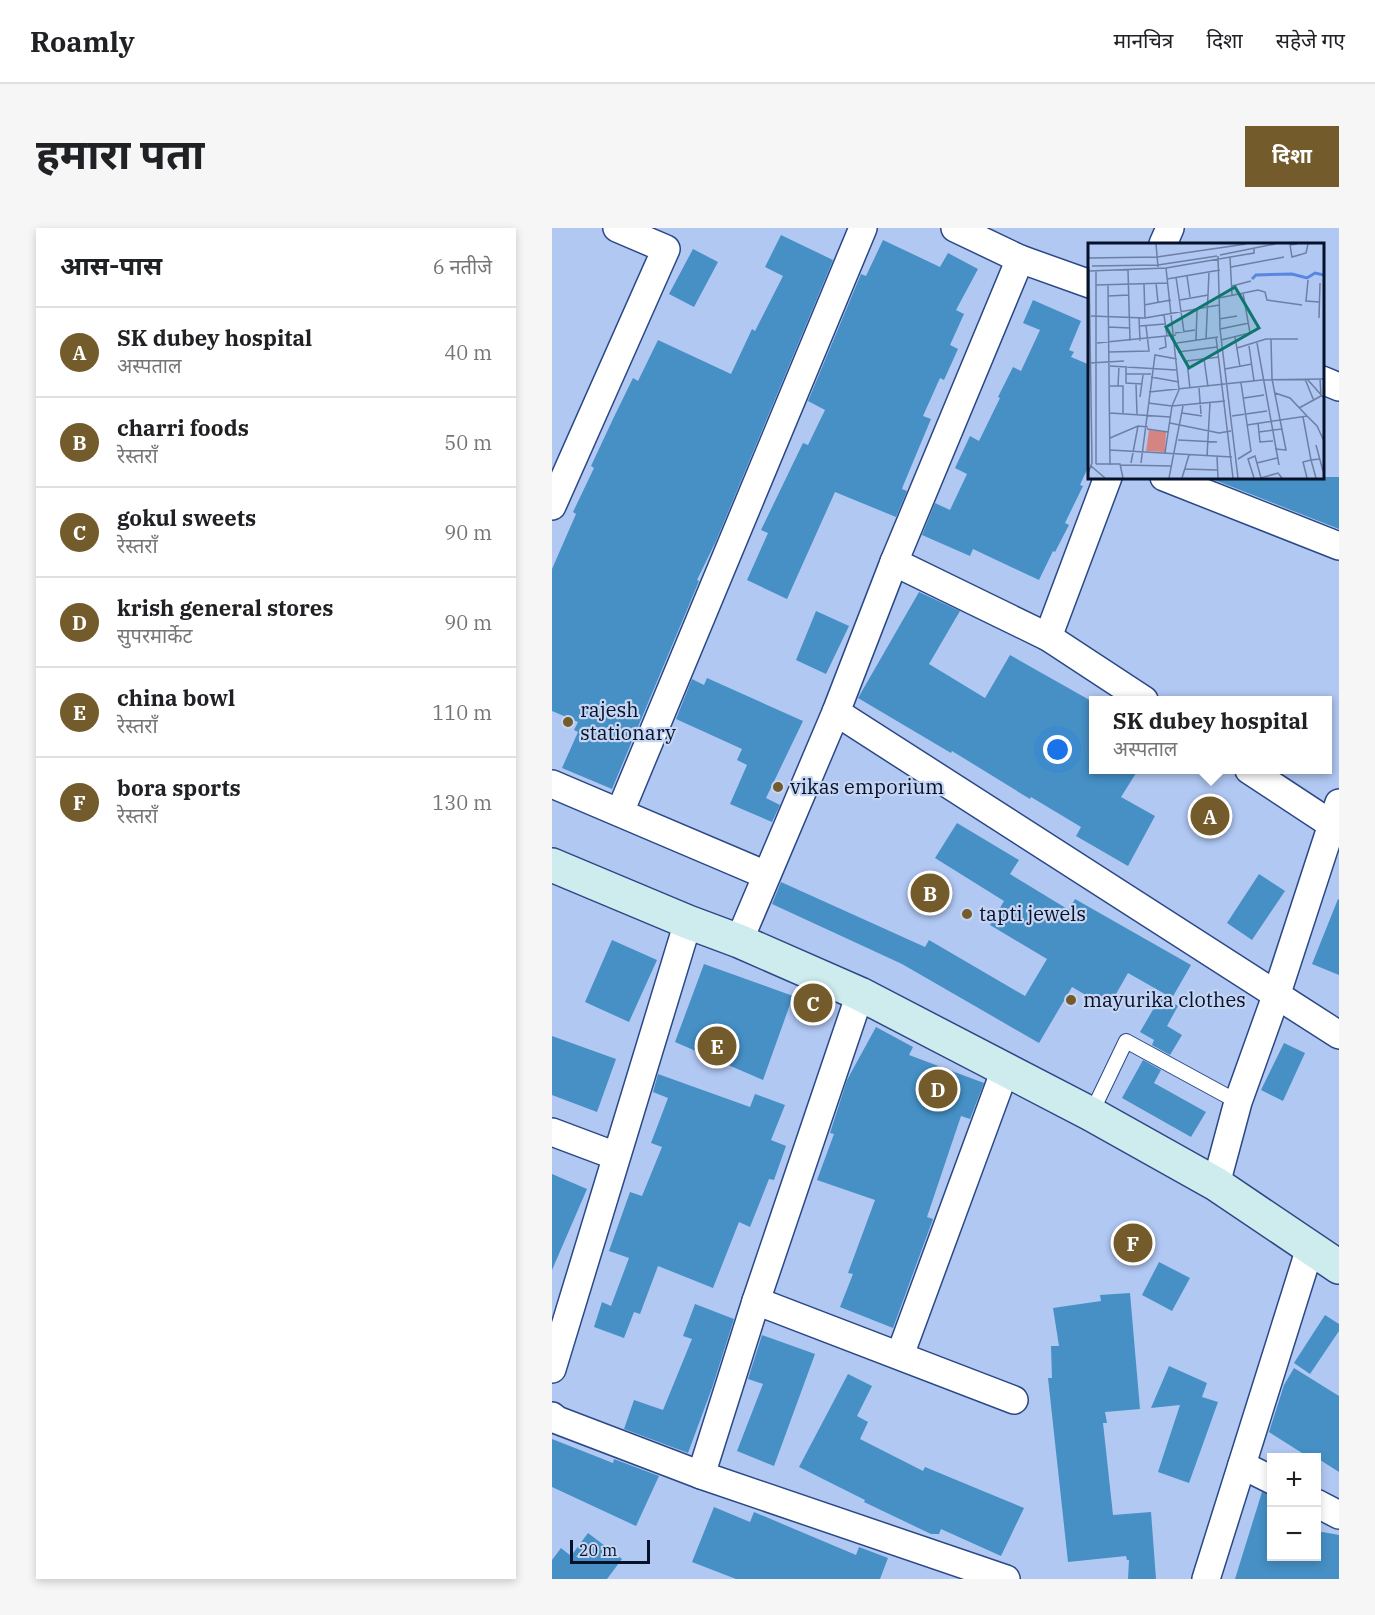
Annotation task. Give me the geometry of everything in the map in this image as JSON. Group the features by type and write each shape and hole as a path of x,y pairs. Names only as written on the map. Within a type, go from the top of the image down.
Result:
{"street":[{"path":"552,506 666,249 617,228"},
{"path":"620,812 863,228"},
{"path":"955,228 1020,259 1088,283"},
{"path":"1163,243 1170,228"},
{"path":"739,941 836,712 894,562 1020,259"},
{"path":"1324,380 1339,387"},
{"path":"1048,637 1108,478"},
{"path":"1167,478 1339,546"},
{"path":"894,562 1048,637 1138,696"},
{"path":"836,712 1339,1035"},
{"path":"1216,1184 1238,1102 1276,996 1335,813 1257,774"},
{"path":"552,784 766,875"},
{"path":"552,865 739,941 860,994 1091,1114 1216,1184 1339,1267"},
{"path":"552,1369 688,922"},
{"path":"701,1475 756,1301 860,994"},
{"path":"900,1355 1005,1070"},
{"path":"552,1132 616,1156"},
{"path":"1206,1579 1310,1248"},
{"path":"756,1301 1014,1401"},
{"path":"552,1416 557,1420 701,1475 1006,1579"},
{"path":"1242,1465 1267,1478"},
{"path":"1321,1505 1339,1515"}],"lane":[{"path":"1091,1114 1126,1041 1238,1102"}],"building":[{"path":"781,235 833,260 716,541 697,580 699,581 612,789 562,768 578,732 574,730 578,722 552,711 552,569 576,514 573,512 594,468 591,466 633,378 638,381 658,340 731,374 752,329 755,331 783,276 765,267"},
{"path":"883,240 940,267 948,253 978,269 956,310 964,314 950,345 958,349 944,380 940,378 923,416 931,419 903,486 902,489 907,491 896,517 835,492 787,599 747,580 768,533 761,530 803,443 808,445 825,410 808,401 861,274 866,276"},
{"path":"693,249 718,262 694,307 669,294"},
{"path":"1033,300 1081,321 1069,350 1074,352 1071,357 1088,364 1088,467 1080,485 1083,486 1065,523 1069,525 1039,580 973,549 970,556 922,535 935,503 950,510 967,474 955,468 970,436 979,441 1013,367 1021,371 1040,330 1023,323"},
{"path":"1339,477 1339,529 1210,478"},
{"path":"919,592 960,611 929,664 985,698 1010,655 1089,700 1089,774 1135,774 1121,797 1155,816 1128,866 1076,836 1081,827 858,698"},
{"path":"816,611 849,626 826,674 796,660"},
{"path":"707,678 803,721 766,798 780,805 772,822 730,804 747,765 737,760 742,749 676,719 692,679 704,685"},
{"path":"957,823 1019,860 1010,874 1069,910 1075,899 1191,965 1172,998 1128,973 1108,1008 1072,987 1039,1043 902,964 772,904 781,882 925,947 929,940 1025,996 1047,959 990,925 1004,901 935,858"},
{"path":"1259,874 1285,891 1252,940 1227,923"},
{"path":"1339,900 1339,975 1312,964"},
{"path":"612,940 657,960 629,1022 585,1002"},
{"path":"704,964 793,996 763,1080 675,1042"},
{"path":"1161,996 1178,1006 1167,1026 1182,1035 1170,1055 1152,1045 1154,1040 1140,1032"},
{"path":"876,1027 913,1047 909,1055 984,1083 970,1119 961,1116 927,1217 933,1219 893,1328 840,1307 853,1274 848,1273 875,1200 817,1180 834,1134 830,1133 847,1080"},
{"path":"552,1036 616,1059 597,1112 552,1095"},
{"path":"1284,1043 1305,1053 1283,1101 1261,1090"},
{"path":"1143,1060 1161,1070 1154,1083 1206,1112 1191,1137 1122,1098"},
{"path":"658,1074 750,1107 755,1094 785,1105 771,1140 786,1146 774,1180 769,1179 750,1227 739,1222 713,1288 658,1266 640,1314 634,1312 624,1338 594,1327 602,1302 611,1306 629,1258 609,1251 630,1192 642,1196 662,1147 651,1143 668,1098 653,1092"},
{"path":"552,1174 587,1189 552,1270"},
{"path":"1159,1262 1190,1278 1172,1311 1142,1295"},
{"path":"1130,1293 1140,1409 1105,1412 1107,1423 1103,1423 1113,1515 1151,1512 1156,1579 1128,1579 1129,1560 1126,1556 1068,1562 1048,1378 1052,1378 1051,1346 1059,1346 1053,1308 1101,1301 1100,1295"},
{"path":"695,1304 734,1319 688,1453 624,1429 634,1400 663,1410 692,1339 683,1336"},
{"path":"1325,1315 1339,1324 1339,1331 1310,1374 1294,1363"},
{"path":"762,1335 815,1354 774,1466 737,1451 763,1384 748,1379"},
{"path":"1169,1366 1207,1383 1202,1397 1218,1402 1189,1483 1158,1472 1180,1405 1151,1408"},
{"path":"1294,1368 1339,1396 1339,1472 1321,1461 1321,1453 1302,1453 1269,1432 1284,1385"},
{"path":"848,1374 872,1386 857,1416 868,1422 860,1439 923,1471 925,1467 1024,1508 1001,1556 941,1529 939,1534 931,1534 799,1467"},
{"path":"552,1439 613,1463 614,1459 659,1476 636,1526 552,1487"},
{"path":"1262,1492 1267,1494 1267,1561 1321,1561 1321,1532 1339,1535 1339,1579 1235,1579"},
{"path":"714,1507 750,1522 754,1512 856,1555 859,1547 888,1558 880,1579 736,1579 692,1562"},
{"path":"588,1533 622,1559 607,1579 552,1579 552,1560 561,1548 571,1556"}],"place":[{"name":"rajesh stationary","path":"568,722"},
{"name":"vikas emporium","path":"778,787"},
{"name":"SK dubey hospital","path":"1210,816"},
{"name":"charri foods","path":"930,893"},
{"name":"tapti jewels","path":"967,914"},
{"name":"mayurika clothes","path":"1071,1000"},
{"name":"gokul sweets","path":"813,1003"},
{"name":"china bowl","path":"717,1046"},
{"name":"krish general stores","path":"938,1089"},
{"name":"bora sports","path":"1133,1243"}]}
